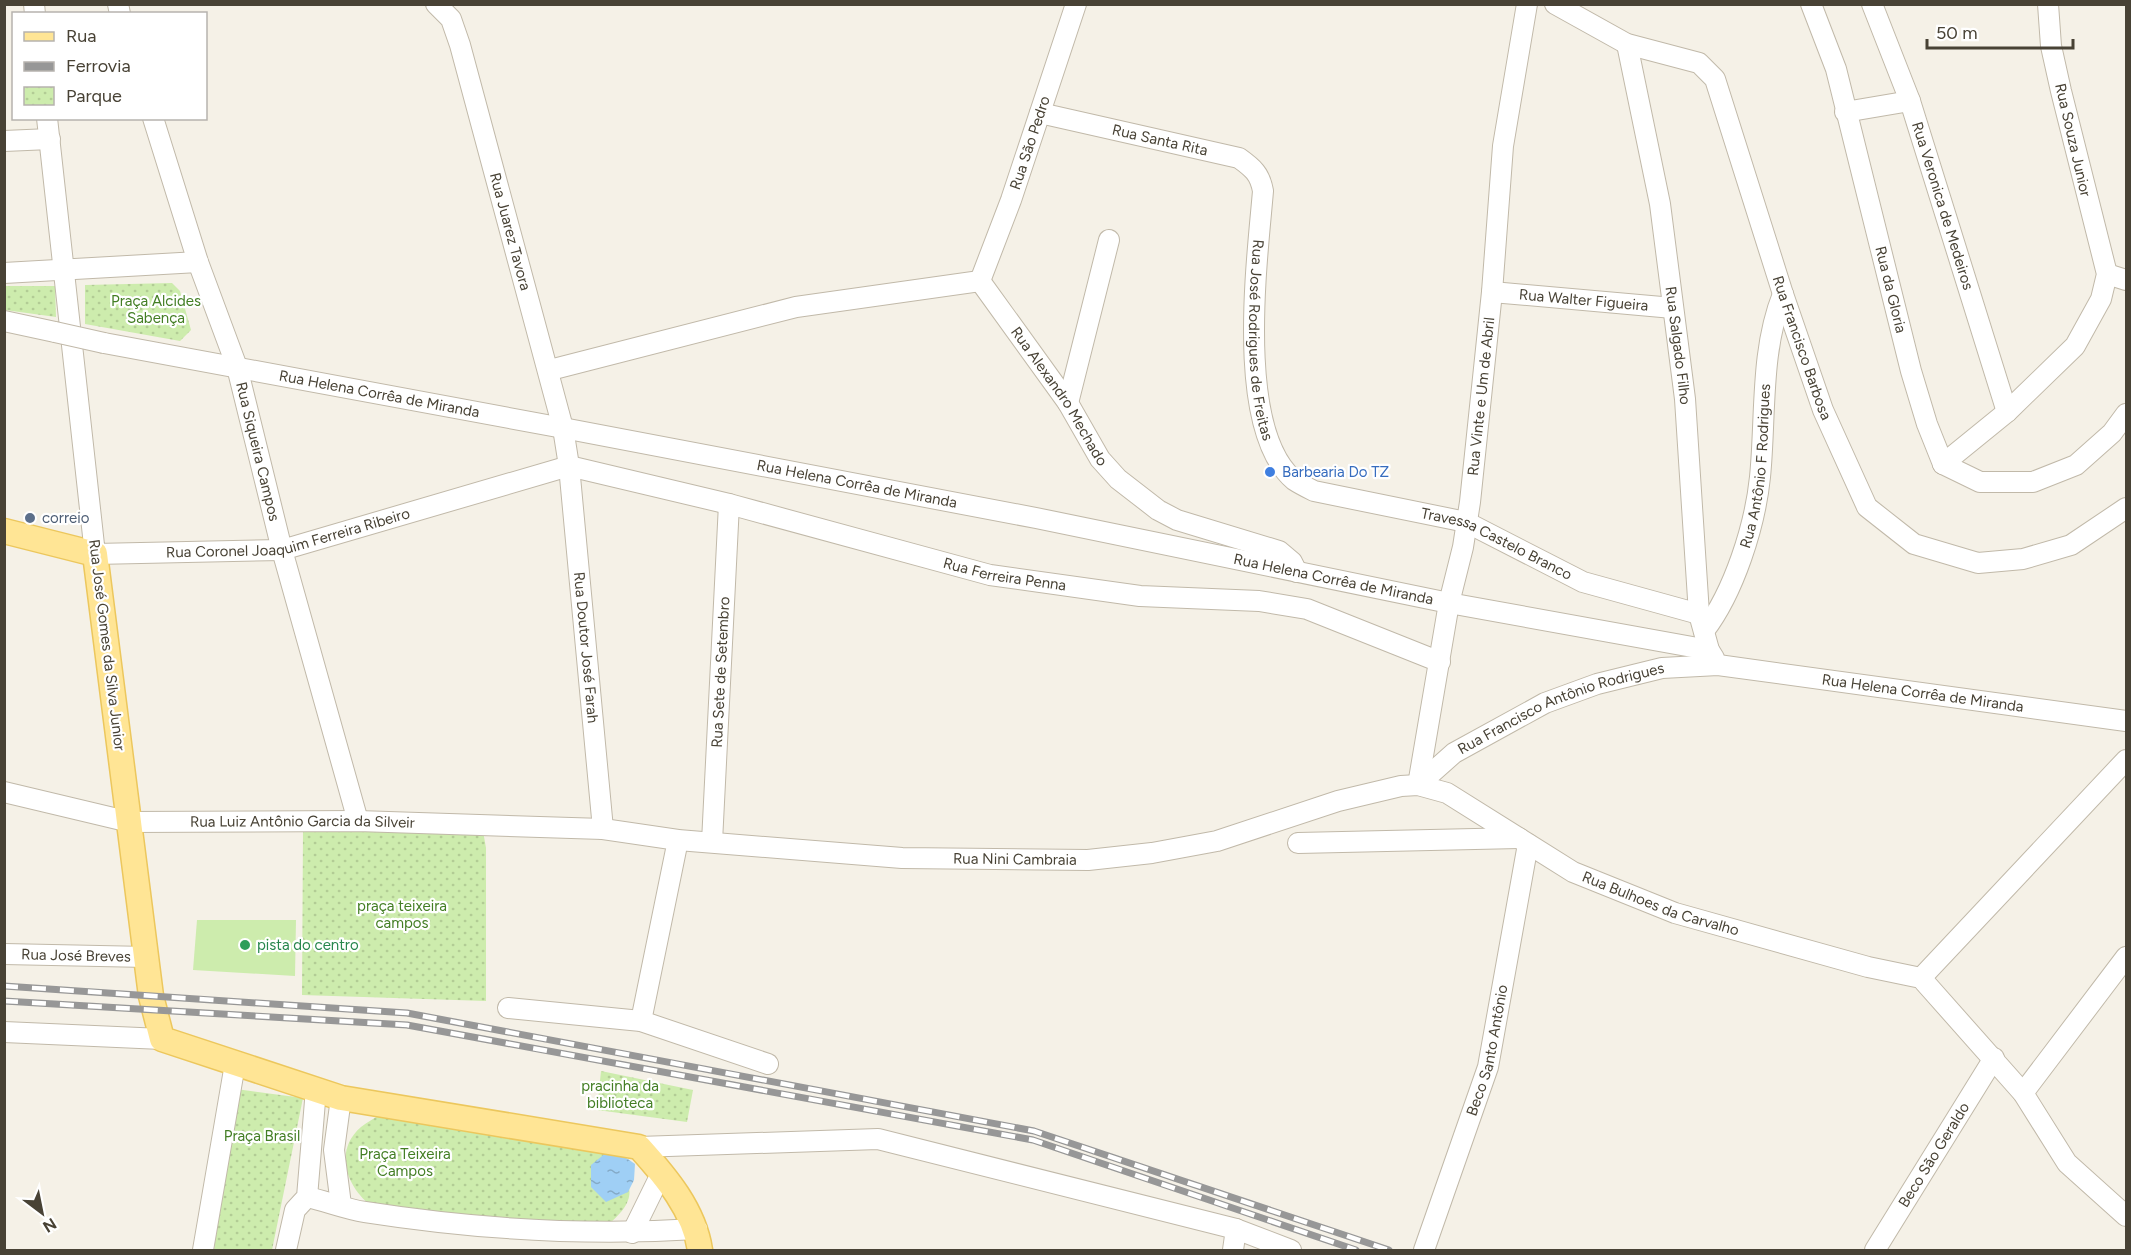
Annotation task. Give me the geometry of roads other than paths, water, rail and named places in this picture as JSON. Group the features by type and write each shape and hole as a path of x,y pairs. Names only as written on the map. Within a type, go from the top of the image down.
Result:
{"main road":[{"name":"Rua Coronel Joaquim Ferreira Ribeiro","path":"4,531 95,554"},
{"name":"Rua José Gomes da Silva Junior","path":"95,554 154,1010 162,1039"},
{"path":"162,1039 341,1098 639,1147 662,1173 698,1240"}],"street":[{"name":"Rua Juarez Tavora","path":"435,4 452,19 460,45 550,370 570,466"},
{"name":"Rua São Pedro","path":"980,281 1011,200 1076,4"},
{"name":"Rua Vinte e Um de Abril","path":"1418,785 1449,603 1467,522 1492,292 1503,146 1527,4"},
{"name":"Rua Francisco Barbosa","path":"1556,4 1627,44 1700,63 1715,79 1783,294 1823,410 1867,507 1914,544 1978,563 2023,560 2071,545 2127,508"},
{"name":"Rua da Gloria","path":"1811,4 1836,69 1911,371 1927,424 1943,464"},
{"name":"Rua Veronica de Medeiros","path":"1872,4 1910,101 2007,412"},
{"name":"Rua Souza Junior","path":"1943,464 2007,412 2075,346 2101,299 2107,274 2051,46 2048,4"},
{"name":"Rua Salgado Filho","path":"1627,44 1660,204 1685,399 1708,640"},
{"path":"1845,112 1910,101"},
{"name":"Rua Santa Rita","path":"1040,113 1239,158 1252,167 1261,179 1263,191"},
{"name":"Rua José Gomes da Silva Junior","path":"47,120 95,554"},
{"name":"Rua Siqueira Campos","path":"154,120 198,262 237,367 282,550 358,822"},
{"path":"4,141 50,139"},
{"name":"Rua José Rodrigues de Freitas","path":"1263,191 1253,312 1257,397 1281,464 1294,480"},
{"path":"1068,403 1109,240"},
{"path":"4,273 198,262"},
{"path":"2107,274 2127,280"},
{"path":"550,370 796,307 980,281"},
{"name":"Rua Alexandro Mechado","path":"980,281 1068,403 1108,470 1148,502 1177,520 1279,551 1292,562 1297,572"},
{"name":"Rua Walter Figueira","path":"1492,292 1673,308"},
{"name":"Rua Antônio F Rodrigues","path":"1708,640 1750,526 1760,479 1771,333 1783,294"},
{"name":"Rua Helena Corrêa de Miranda","path":"4,321 104,343 1036,518 1449,603 1708,640 2127,722"},
{"path":"1943,464 1980,482 2033,482 2076,465 2112,432 2127,414"},
{"name":"Rua Coronel Joaquim Ferreira Ribeiro","path":"95,554 282,550 570,466"},
{"name":"Rua Ferreira Penna","path":"570,466 729,504 990,575 1140,596 1259,601 1307,609 1440,662"},
{"name":"Rua Doutor José Farah","path":"570,466 603,829"},
{"name":"Travessa Castelo Branco","path":"1294,480 1314,491 1467,522 1583,582 1708,640"},
{"name":"Rua Sete de Setembro","path":"712,842 729,504"},
{"name":"Rua Francisco Antônio Rodrigues","path":"1418,785 1454,753 1545,703 1597,684 1662,668 1708,640"},
{"path":"2127,760 1921,978 2023,1093 2067,1163 2127,1216"},
{"name":"Rua Nini Cambraia","path":"603,829 678,840 902,858 1088,860 1152,853 1217,841 1338,801 1401,786 1418,785"},
{"name":"Rua Bulhoes da Carvalho","path":"1418,785 1447,793 1573,872 1674,913 1868,967 1921,978"},
{"name":"Rua Luiz Antônio Garcia da Silveir","path":"4,792 130,822 358,822 603,829"},
{"path":"641,1021 678,840"},
{"path":"1298,843 1523,841"},
{"name":"Beco Santo Antônio","path":"1424,1251 1488,1066 1523,841"},
{"name":"Rua José Breves","path":"4,954 147,957"},
{"path":"2023,1093 2127,957"},
{"path":"508,1008 641,1021 768,1064"},
{"path":"4,1032 162,1039"},
{"name":"Beco São Geraldo","path":"1875,1251 1994,1058"},
{"path":"203,1251 235,1064"},
{"path":"286,1251 295,1210 307,1197 316,1089"},
{"path":"341,1098 334,1150 341,1205"},
{"path":"639,1147 878,1139 1236,1229 1291,1251"},
{"path":"632,1233 662,1173"},
{"path":"307,1197 362,1211 479,1225 632,1233 698,1240"},
{"path":"1233,1251 1236,1229"}],"water":[{"path":"607,1152 622,1155 635,1164 634,1180 628,1192 606,1202 591,1187 591,1165"}],"railway":[{"path":"4,986 407,1013 1034,1131 1389,1250"},
{"path":"4,1001 407,1025 1033,1140 1356,1250"}],"place":[{"name":"Barbearia Do TZ","path":"1270,472"},
{"name":"correio","path":"30,518"},
{"name":"pista do centro","path":"245,945"}],"park label":[{"name":"Praça Alcides Sabença","path":"156,310"},
{"name":"praça teixeira campos","path":"402,914"},
{"name":"pracinha da biblioteca","path":"620,1094"},
{"name":"Praça Brasil","path":"262,1136"},
{"name":"Praça Teixeira Campos","path":"405,1162"}]}
